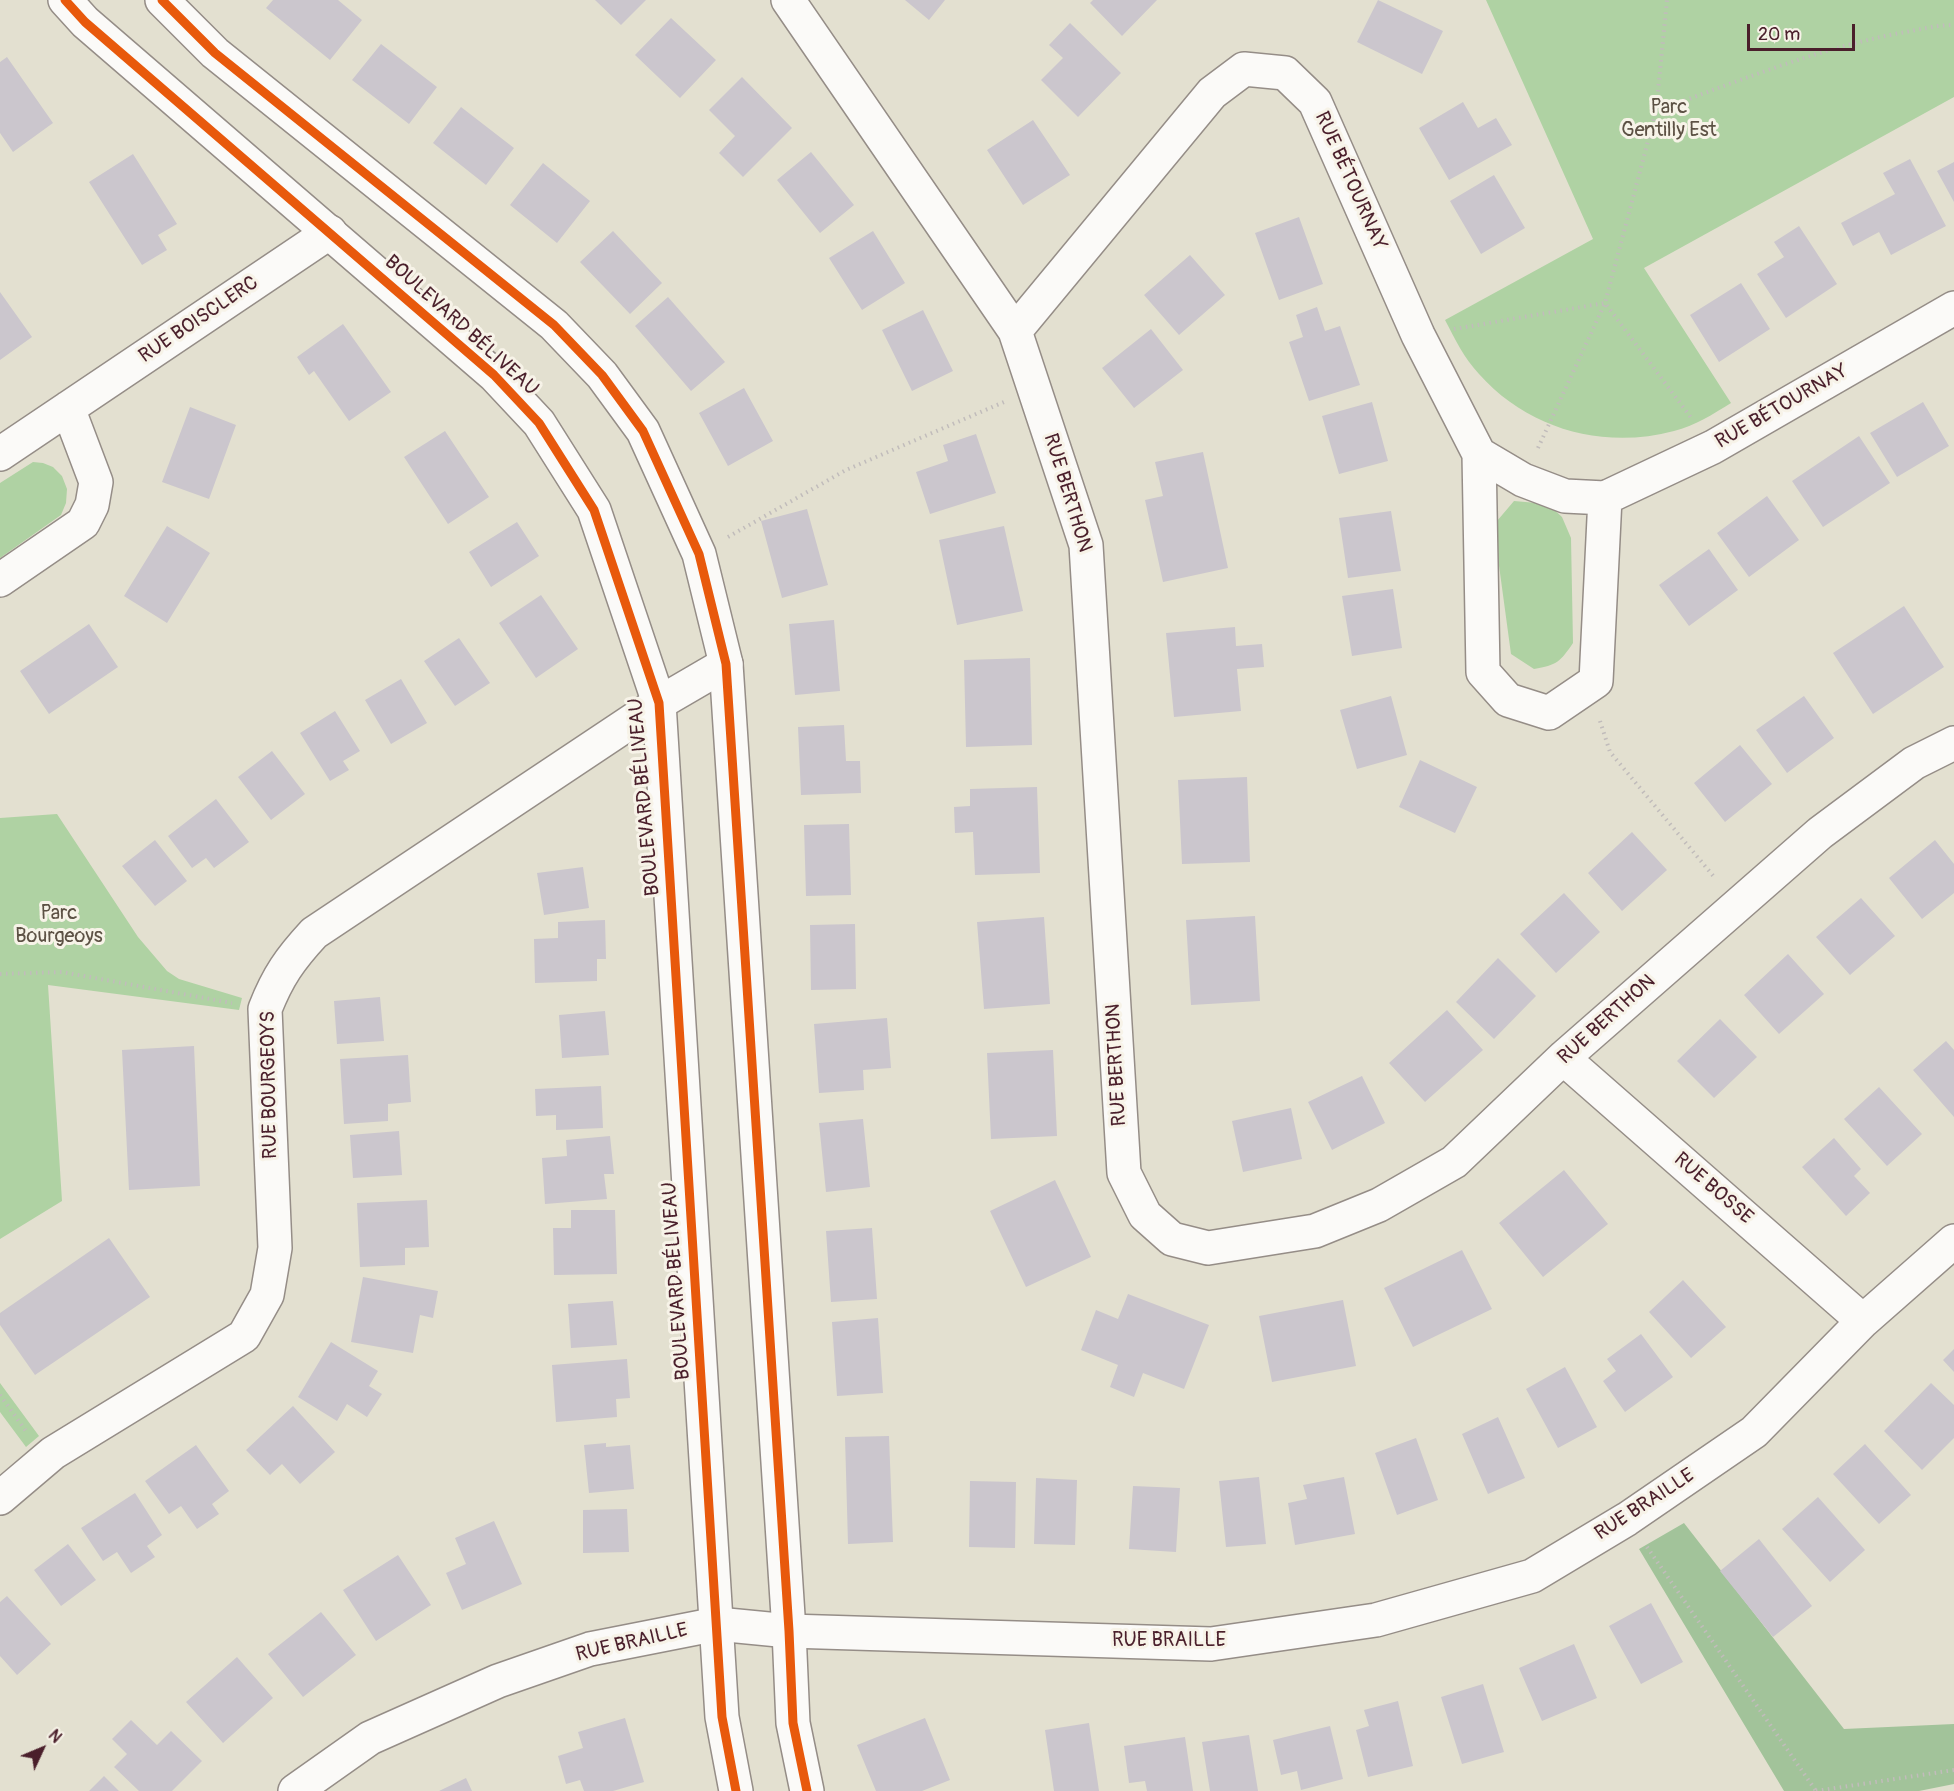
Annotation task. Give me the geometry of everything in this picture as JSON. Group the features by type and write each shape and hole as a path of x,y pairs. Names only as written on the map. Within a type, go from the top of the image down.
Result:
{"street":[{"name":"BOULEVARD BÉLIVEAU","path":"65,0 85,22 495,375 539,423 594,510 659,703 722,1717 736,1791"},
{"path":"162,0 215,53 554,325 602,375 643,431 699,554 726,664 789,1631 793,1723 807,1791"},
{"name":"RUE BERTHON","path":"789,0 1015,331 1086,545 1124,1173 1145,1215 1172,1239 1208,1248 1315,1231 1379,1205 1454,1162 1563,1058 1820,832 1914,763 1954,743"},
{"name":"RUE BÉTOURNAY","path":"1015,331 1212,93 1244,69 1285,73 1315,102 1418,335 1479,454 1483,672 1508,700 1549,713 1589,686"},
{"name":"RUE BOISCLERC","path":"0,454 330,232"},
{"name":"RUE BÉTOURNAY","path":"1479,454 1523,480 1565,496 1605,498 1713,447 1954,308"},
{"path":"0,580 83,523 92,505 96,482 68,408"},
{"path":"1589,686 1596,681 1605,498"},
{"name":"RUE BOURGEOYS","path":"0,1498 53,1453 244,1336 267,1295 275,1248 265,1009 277,980 292,957 314,933 659,703 726,664"},
{"name":"RUE BOSSE","path":"1563,1058 1863,1321"},
{"name":"RUE BRAILLE","path":"294,1791 370,1738 498,1681 590,1649 717,1624 789,1631 1211,1644 1376,1620 1532,1576 1628,1519 1754,1432 1863,1321 1954,1241"}],"path":[{"path":"1523,480 1605,303 1656,111 1667,0"},
{"path":"1656,111 1822,51 1883,36 1942,25 1954,25"},
{"path":"1418,335 1605,303"},
{"path":"1605,303 1713,447"},
{"path":"699,554 846,470 1034,389"},
{"path":"1589,686 1610,752 1738,904"},
{"path":"0,974 62,972 265,1009"},
{"path":"0,1395 46,1459"},
{"path":"1628,1519 1816,1791 1954,1770"}],"green space":[{"name":"Parc Gentilly Est","path":"1486,0 1954,0 1954,97 1644,268 1731,403 1697,423 1674,431 1620,438 1594,436 1544,421 1520,409 1499,393 1469,361 1445,320 1593,239"},
{"path":"33,462 53,467 62,476 67,489 66,503 61,515 0,558 0,483"},
{"path":"1514,501 1548,504 1562,517 1571,538 1573,643 1557,662 1534,669 1511,654 1495,536 1497,521"},
{"name":"Parc Bourgeoys","path":"57,814 138,937 167,971 179,979 242,998 239,1010 48,985 62,1201 0,1239 0,818"},
{"path":"0,1383 39,1436 26,1447 0,1412"},
{"path":"1684,1523 1844,1729 1954,1724 1954,1784 1919,1791 1784,1791 1639,1549"}],"building":[{"path":"273,0 338,0 362,20 330,60 266,8"},
{"path":"595,0 646,0 621,25"},
{"path":"905,0 945,0 929,20"},
{"path":"1093,0 1157,0 1122,36 1090,3"},
{"path":"1378,0 1443,31 1422,74 1357,42"},
{"path":"671,18 716,60 680,98 635,55"},
{"path":"1070,23 1121,73 1078,117 1041,80 1063,58 1049,45"},
{"path":"381,44 437,87 409,124 352,80"},
{"path":"7,57 53,123 13,152 0,133 0,62"},
{"path":"742,77 792,128 743,177 719,153 735,136 709,110"},
{"path":"1463,102 1478,128 1496,118 1512,145 1449,180 1419,128"},
{"path":"461,107 514,148 486,185 433,143"},
{"path":"1033,120 1070,175 1023,205 987,150"},
{"path":"811,152 854,205 820,233 777,180"},
{"path":"133,154 177,224 158,235 167,250 142,265 89,182"},
{"path":"1910,159 1946,226 1891,255 1879,232 1853,246 1841,223 1895,194 1883,173"},
{"path":"1954,162 1954,202 1937,171"},
{"path":"543,163 590,201 557,243 510,205"},
{"path":"1494,175 1525,228 1481,254 1450,201"},
{"path":"1299,217 1323,284 1279,300 1255,233"},
{"path":"1799,226 1837,284 1786,318 1757,274 1784,257 1774,242"},
{"path":"613,231 662,283 630,314 580,262"},
{"path":"873,231 905,283 862,310 829,258"},
{"path":"1190,255 1225,295 1179,335 1144,295"},
{"path":"1741,283 1770,329 1719,362 1690,315"},
{"path":"0,292 32,337 0,360"},
{"path":"668,297 725,362 691,391 635,326"},
{"path":"1317,307 1325,331 1340,326 1360,385 1309,401 1289,342 1303,337 1296,315"},
{"path":"923,310 953,371 912,391 882,330"},
{"path":"343,324 391,392 349,421 314,371 309,375 297,357"},
{"path":"1151,329 1183,370 1134,408 1102,368"},
{"path":"744,388 773,441 728,466 699,413"},
{"path":"1372,402 1388,461 1339,474 1322,416"},
{"path":"1923,402 1949,446 1897,477 1870,433"},
{"path":"190,407 236,425 209,499 162,482"},
{"path":"445,431 489,497 448,524 404,457"},
{"path":"976,434 996,493 930,514 916,472 948,461 943,445"},
{"path":"1859,436 1890,483 1823,527 1792,481"},
{"path":"1203,452 1228,568 1163,582 1145,500 1163,496 1155,462"},
{"path":"1767,496 1799,540 1749,577 1717,533"},
{"path":"807,509 828,585 782,598 761,521"},
{"path":"1391,511 1401,571 1348,578 1339,518"},
{"path":"517,522 539,556 491,587 469,552"},
{"path":"167,526 210,553 167,623 124,596"},
{"path":"1004,526 1023,611 957,625 939,540"},
{"path":"1709,549 1738,590 1689,626 1659,585"},
{"path":"1393,589 1402,648 1352,656 1342,596"},
{"path":"541,595 578,649 536,678 499,623"},
{"path":"1904,606 1944,667 1873,714 1833,653"},
{"path":"834,620 840,691 795,695 789,624"},
{"path":"89,624 118,667 49,714 20,671"},
{"path":"1235,627 1236,646 1262,644 1264,667 1237,669 1241,711 1174,717 1166,633"},
{"path":"459,638 490,683 455,706 424,661"},
{"path":"1030,658 1032,745 966,747 964,660"},
{"path":"401,679 427,723 391,744 365,700"},
{"path":"1391,696 1407,755 1357,769 1340,710"},
{"path":"1804,696 1834,738 1787,773 1756,730"},
{"path":"335,711 360,751 343,761 349,770 330,781 300,733"},
{"path":"844,725 846,761 860,761 861,793 801,795 798,727"},
{"path":"1740,745 1772,784 1725,822 1694,783"},
{"path":"272,751 305,794 271,820 238,777"},
{"path":"1420,760 1477,787 1455,833 1399,807"},
{"path":"1247,777 1250,862 1182,864 1178,780"},
{"path":"1037,787 1040,873 975,875 973,832 955,833 954,807 970,806 970,789"},
{"path":"216,799 249,842 214,868 206,858 192,868 168,836"},
{"path":"849,824 851,895 806,896 804,825"},
{"path":"1632,832 1667,870 1622,911 1588,873"},
{"path":"155,840 187,881 155,906 122,866"},
{"path":"1935,840 1954,864 1954,893 1922,919 1889,878"},
{"path":"583,867 589,908 544,915 537,873"},
{"path":"1564,893 1600,932 1556,973 1520,934"},
{"path":"1861,898 1895,936 1850,975 1816,937"},
{"path":"1255,916 1260,1001 1191,1005 1186,920"},
{"path":"1044,917 1050,1004 984,1009 977,922"},
{"path":"605,920 606,959 597,959 597,981 535,983 534,939 558,938 558,922"},
{"path":"855,924 856,989 811,990 810,925"},
{"path":"1788,954 1824,994 1779,1034 1744,995"},
{"path":"1498,958 1536,996 1494,1039 1456,1002"},
{"path":"380,997 384,1041 337,1044 334,1001"},
{"path":"1447,1010 1483,1050 1425,1102 1389,1063"},
{"path":"605,1011 609,1055 562,1058 559,1015"},
{"path":"887,1018 891,1068 863,1070 864,1090 819,1093 814,1024"},
{"path":"1720,1019 1757,1057 1714,1098 1677,1061"},
{"path":"1946,1041 1954,1050 1954,1117 1913,1070"},
{"path":"194,1046 200,1186 129,1190 122,1050"},
{"path":"1053,1050 1057,1136 991,1139 987,1053"},
{"path":"408,1055 411,1102 388,1104 388,1121 344,1124 340,1059"},
{"path":"1362,1076 1385,1123 1332,1150 1308,1102"},
{"path":"601,1086 603,1128 556,1130 556,1115 536,1116 535,1089"},
{"path":"1879,1087 1922,1134 1887,1166 1844,1119"},
{"path":"1291,1108 1302,1159 1243,1172 1232,1121"},
{"path":"863,1119 870,1187 826,1192 819,1123"},
{"path":"399,1131 402,1175 353,1178 350,1135"},
{"path":"610,1136 614,1174 604,1174 607,1199 545,1204 542,1158 567,1156 566,1140"},
{"path":"1834,1138 1861,1169 1854,1176 1870,1193 1846,1216 1802,1167"},
{"path":"1564,1170 1608,1224 1543,1277 1499,1223"},
{"path":"1055,1180 1091,1257 1026,1287 990,1211"},
{"path":"427,1200 429,1247 405,1248 405,1265 360,1267 357,1203"},
{"path":"571,1210 615,1210 617,1274 554,1275 553,1228 571,1228"},
{"path":"872,1228 877,1299 831,1302 826,1231"},
{"path":"109,1238 150,1297 35,1375 0,1325 0,1313"},
{"path":"1462,1250 1492,1309 1413,1347 1384,1288"},
{"path":"363,1277 438,1291 433,1318 420,1315 413,1353 351,1342"},
{"path":"1683,1280 1726,1327 1691,1358 1649,1312"},
{"path":"1128,1294 1209,1325 1184,1389 1143,1373 1134,1397 1110,1387 1118,1365 1081,1350 1096,1310 1118,1319"},
{"path":"1343,1300 1356,1366 1272,1382 1259,1316"},
{"path":"613,1301 617,1345 571,1348 568,1304"},
{"path":"878,1318 883,1393 837,1396 832,1322"},
{"path":"1641,1334 1673,1377 1625,1412 1603,1381 1616,1371 1607,1359"},
{"path":"331,1342 378,1371 369,1386 382,1394 367,1417 347,1404 337,1421 298,1397"},
{"path":"1954,1349 1954,1372 1943,1360"},
{"path":"627,1359 630,1398 616,1399 617,1417 556,1422 552,1365"},
{"path":"1565,1367 1597,1427 1558,1448 1526,1389"},
{"path":"1931,1383 1954,1405 1954,1438 1922,1470 1884,1431"},
{"path":"293,1406 335,1452 300,1484 282,1464 270,1475 246,1450"},
{"path":"1498,1417 1525,1478 1488,1494 1462,1434"},
{"path":"889,1436 893,1542 848,1544 845,1437"},
{"path":"1416,1438 1438,1500 1397,1515 1375,1453"},
{"path":"606,1443 606,1447 630,1445 634,1489 589,1493 584,1445"},
{"path":"1865,1444 1911,1495 1879,1524 1833,1474"},
{"path":"196,1445 229,1491 212,1504 219,1514 197,1529 181,1506 169,1514 145,1481"},
{"path":"1259,1477 1266,1544 1226,1547 1219,1481"},
{"path":"1344,1477 1355,1534 1295,1545 1288,1503 1307,1499 1303,1485"},
{"path":"1036,1478 1077,1480 1075,1545 1034,1544"},
{"path":"970,1481 1016,1482 1015,1548 969,1547"},
{"path":"1133,1486 1180,1488 1176,1552 1129,1549"},
{"path":"135,1493 162,1535 147,1546 155,1557 131,1573 117,1552 103,1561 81,1528"},
{"path":"1818,1497 1865,1550 1830,1582 1782,1529"},
{"path":"627,1509 629,1552 583,1553 583,1510"},
{"path":"494,1521 522,1584 462,1610 446,1573 466,1564 455,1538"},
{"path":"1759,1539 1812,1606 1773,1637 1720,1571"},
{"path":"68,1544 96,1580 61,1606 34,1570"},
{"path":"398,1555 431,1605 376,1641 343,1590"},
{"path":"7,1596 51,1644 17,1675 0,1656 0,1602"},
{"path":"1651,1603 1683,1662 1641,1684 1609,1626"},
{"path":"321,1612 356,1655 303,1697 268,1654"},
{"path":"1574,1644 1597,1698 1542,1721 1519,1668"},
{"path":"237,1657 273,1698 223,1743 186,1702"},
{"path":"1483,1684 1504,1752 1462,1764 1441,1697"},
{"path":"1398,1701 1413,1766 1368,1777 1356,1730 1369,1726 1364,1710"},
{"path":"625,1718 644,1782 613,1791 584,1791 580,1780 566,1784 558,1756 583,1748 578,1732"},
{"path":"925,1718 950,1780 922,1791 876,1791 857,1745"},
{"path":"131,1720 157,1745 171,1731 202,1761 172,1791 139,1791 114,1767 127,1754 112,1739"},
{"path":"1089,1723 1099,1791 1054,1791 1045,1730"},
{"path":"1330,1726 1343,1779 1301,1790 1297,1771 1281,1775 1273,1740"},
{"path":"1249,1735 1258,1791 1210,1791 1202,1742"},
{"path":"1185,1737 1193,1791 1147,1791 1145,1781 1129,1783 1124,1746"},
{"path":"104,1776 119,1791 89,1791"},
{"path":"466,1778 472,1791 439,1791"}],"cycle path":[{"path":"65,0 85,22 494,375 539,423 594,510 659,703 722,1717 736,1791"},
{"path":"162,0 215,53 554,325 602,375 643,431 699,554 726,664 789,1631 793,1723 807,1791"}]}
